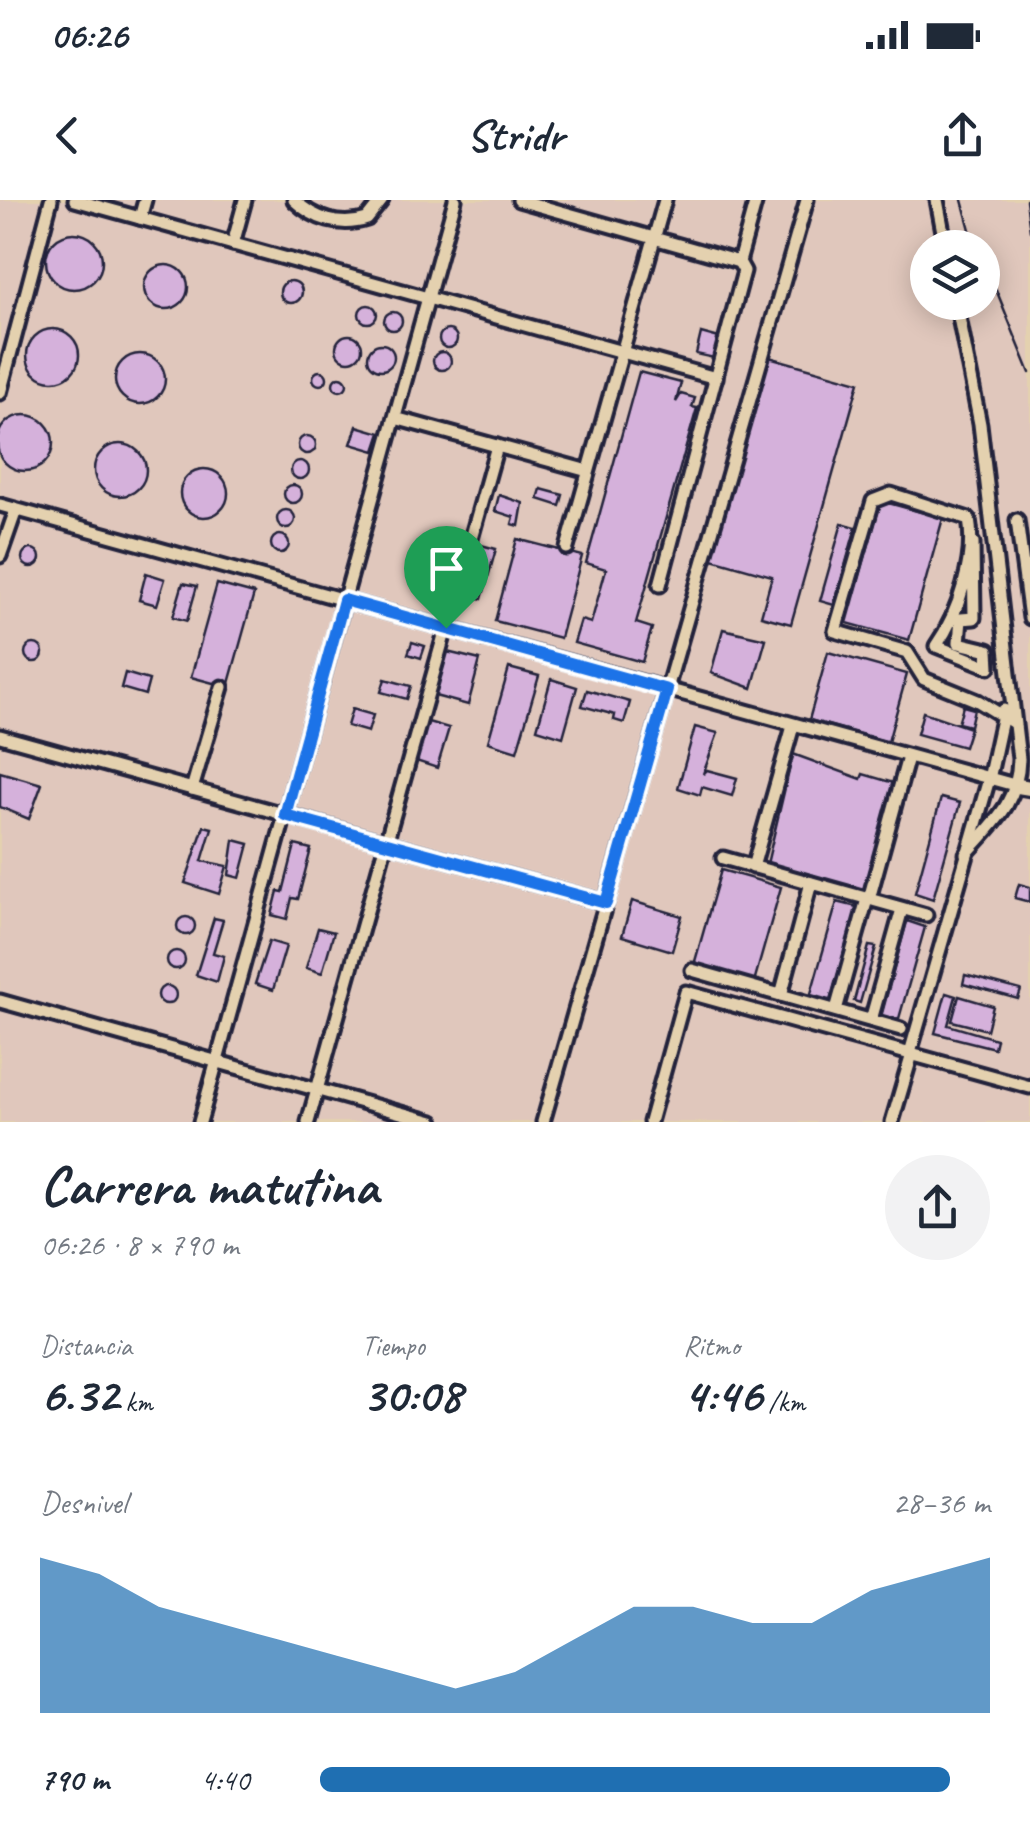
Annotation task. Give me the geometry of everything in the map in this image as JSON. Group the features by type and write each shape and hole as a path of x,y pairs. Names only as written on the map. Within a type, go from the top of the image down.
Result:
{"street":[{"path":"0,392 52,200"},
{"path":"75,200 716,378"},
{"path":"140,218 145,200"},
{"path":"233,244 245,200"},
{"path":"294,200 322,218 346,223 366,219 382,200"},
{"path":"200,1122 455,200"},
{"path":"519,200 739,262"},
{"path":"567,548 664,200"},
{"path":"660,585 744,271 739,262 756,200"},
{"path":"543,1122 807,200"},
{"path":"937,200 943,230"},
{"path":"960,320 980,424 1008,718 1024,787 966,854"},
{"path":"395,418 588,471"},
{"path":"308,1122 497,446"},
{"path":"973,543 948,628 936,646 988,667 988,650 959,643 960,619 974,618 973,543 968,518 891,494 874,501 835,631 907,652 924,679 1008,718"},
{"path":"0,505 1024,787"},
{"path":"0,556 16,510"},
{"path":"1017,520 1030,618"},
{"path":"192,789 222,687"},
{"path":"892,1122 999,737 1008,718"},
{"path":"753,867 793,726"},
{"path":"0,736 606,903"},
{"path":"999,737 1016,740"},
{"path":"836,1010 908,757"},
{"path":"723,858 926,916"},
{"path":"781,995 811,883"},
{"path":"871,1020 902,909"},
{"path":"692,970 901,1028"},
{"path":"650,1122 686,992 1030,1086"},
{"path":"0,1000 433,1122"}],"shaded area":[{"path":"0,200 1030,200 1030,1122 0,1122"}],"building":[{"path":"74,233 94,241 102,261 94,281 74,289 54,281 46,261 54,241"},
{"path":"166,265 181,272 188,287 181,302 166,309 151,302 144,287 151,272"},
{"path":"291,281 299,284 299,300 291,303 283,300 280,292 283,284"},
{"path":"368,305 375,307 375,321 368,323 361,321 359,314 361,307"},
{"path":"393,312 400,314 400,328 393,330 386,328 384,321 386,314"},
{"path":"53,329 71,337 79,355 71,373 53,381 35,373 27,355 35,337"},
{"path":"448,330 457,339 448,348 439,339"},
{"path":"701,333 719,338 714,358 696,354"},
{"path":"349,335 358,339 362,348 358,357 349,361 340,357 336,348 340,339"},
{"path":"381,344 390,348 394,357 390,366 381,370 372,366 368,357 372,348"},
{"path":"442,352 451,361 442,370 433,361"},
{"path":"140,354 158,361 165,379 158,397 140,404 122,397 115,379 122,361"},
{"path":"769,357 859,382 791,624 761,616 772,576 712,559"},
{"path":"320,371 327,378 320,385 313,378"},
{"path":"639,372 681,383 676,402 681,394 695,398 692,407 697,408 636,623 652,628 642,662 574,643 581,620 591,623 606,569 586,563"},
{"path":"340,377 347,384 340,391 333,384"},
{"path":"14,417 36,417 51,432 51,454 36,469 14,469 -1,454 -1,432"},
{"path":"357,426 381,433 375,451 351,444"},
{"path":"307,436 316,445 307,454 298,445"},
{"path":"120,444 138,452 146,470 138,488 120,496 102,488 94,470 102,452"},
{"path":"300,461 309,470 300,479 291,470"},
{"path":"204,469 221,476 228,493 221,510 204,517 187,510 180,493 187,476"},
{"path":"293,485 302,494 293,503 284,494"},
{"path":"541,489 563,495 560,506 538,499"},
{"path":"499,495 523,503 519,526 512,524 514,517 495,511"},
{"path":"881,501 943,518 909,640 847,623"},
{"path":"286,510 295,519 286,528 277,519"},
{"path":"842,523 856,527 834,605 820,601"},
{"path":"280,535 289,544 280,553 271,544"},
{"path":"517,539 582,556 560,638 495,621"},
{"path":"481,545 496,549 482,599 468,595"},
{"path":"31,549 40,558 31,567 22,558"},
{"path":"146,573 165,579 157,605 139,600"},
{"path":"183,583 197,586 187,621 173,617"},
{"path":"217,584 254,594 228,687 191,677"},
{"path":"723,629 766,639 752,688 711,673"},
{"path":"412,642 425,646 421,658 408,654"},
{"path":"34,644 43,653 34,662 25,653"},
{"path":"447,652 480,660 468,705 435,696"},
{"path":"828,652 907,674 888,742 809,720"},
{"path":"509,668 539,676 517,751 488,742"},
{"path":"125,673 149,680 145,695 121,688"},
{"path":"385,679 411,686 407,699 381,692"},
{"path":"551,679 577,687 563,737 537,729"},
{"path":"587,690 630,702 624,723 614,720 615,715 582,706"},
{"path":"963,706 974,709 970,726 958,723"},
{"path":"352,709 373,715 368,732 347,726"},
{"path":"923,712 970,728 964,747 917,734"},
{"path":"428,722 449,728 437,768 416,761"},
{"path":"695,727 718,733 703,774 707,770 737,778 732,796 702,787 700,795 678,788"},
{"path":"793,754 861,779 863,774 894,783 863,891 767,864"},
{"path":"0,772 42,784 29,819 0,807"},
{"path":"941,798 960,803 933,899 915,893"},
{"path":"204,826 212,828 202,861 227,866 219,894 185,883"},
{"path":"234,840 249,844 240,878 229,875"},
{"path":"295,845 311,849 298,899 292,898 287,919 272,915 278,891 283,892"},
{"path":"721,870 781,887 754,982 694,965"},
{"path":"1019,884 1030,887 1030,902 1015,898"},
{"path":"632,901 682,916 672,951 622,936"},
{"path":"837,902 857,907 830,1002 810,997"},
{"path":"186,917 195,926 186,935 177,926"},
{"path":"214,918 223,920 213,953 224,956 217,982 196,975"},
{"path":"907,921 925,927 898,1022 881,1017"},
{"path":"318,928 334,932 322,973 306,968"},
{"path":"269,941 286,946 273,990 255,984"},
{"path":"869,946 876,947 860,1003 854,1001"},
{"path":"176,951 185,960 176,969 167,960"},
{"path":"965,975 1021,990 1018,999 963,984"},
{"path":"167,986 176,995 167,1004 158,995"},
{"path":"946,993 956,996 948,1025 996,1039 994,1048 935,1033"},
{"path":"959,996 993,1006 987,1030 952,1021"}],"railway":[{"path":"962,200 970,230"},
{"path":"1026,200 1030,231"},
{"path":"1000,299 1030,373"}],"route":[{"path":"344,600 446,628 667,690 606,903 285,815 344,600"}]}
